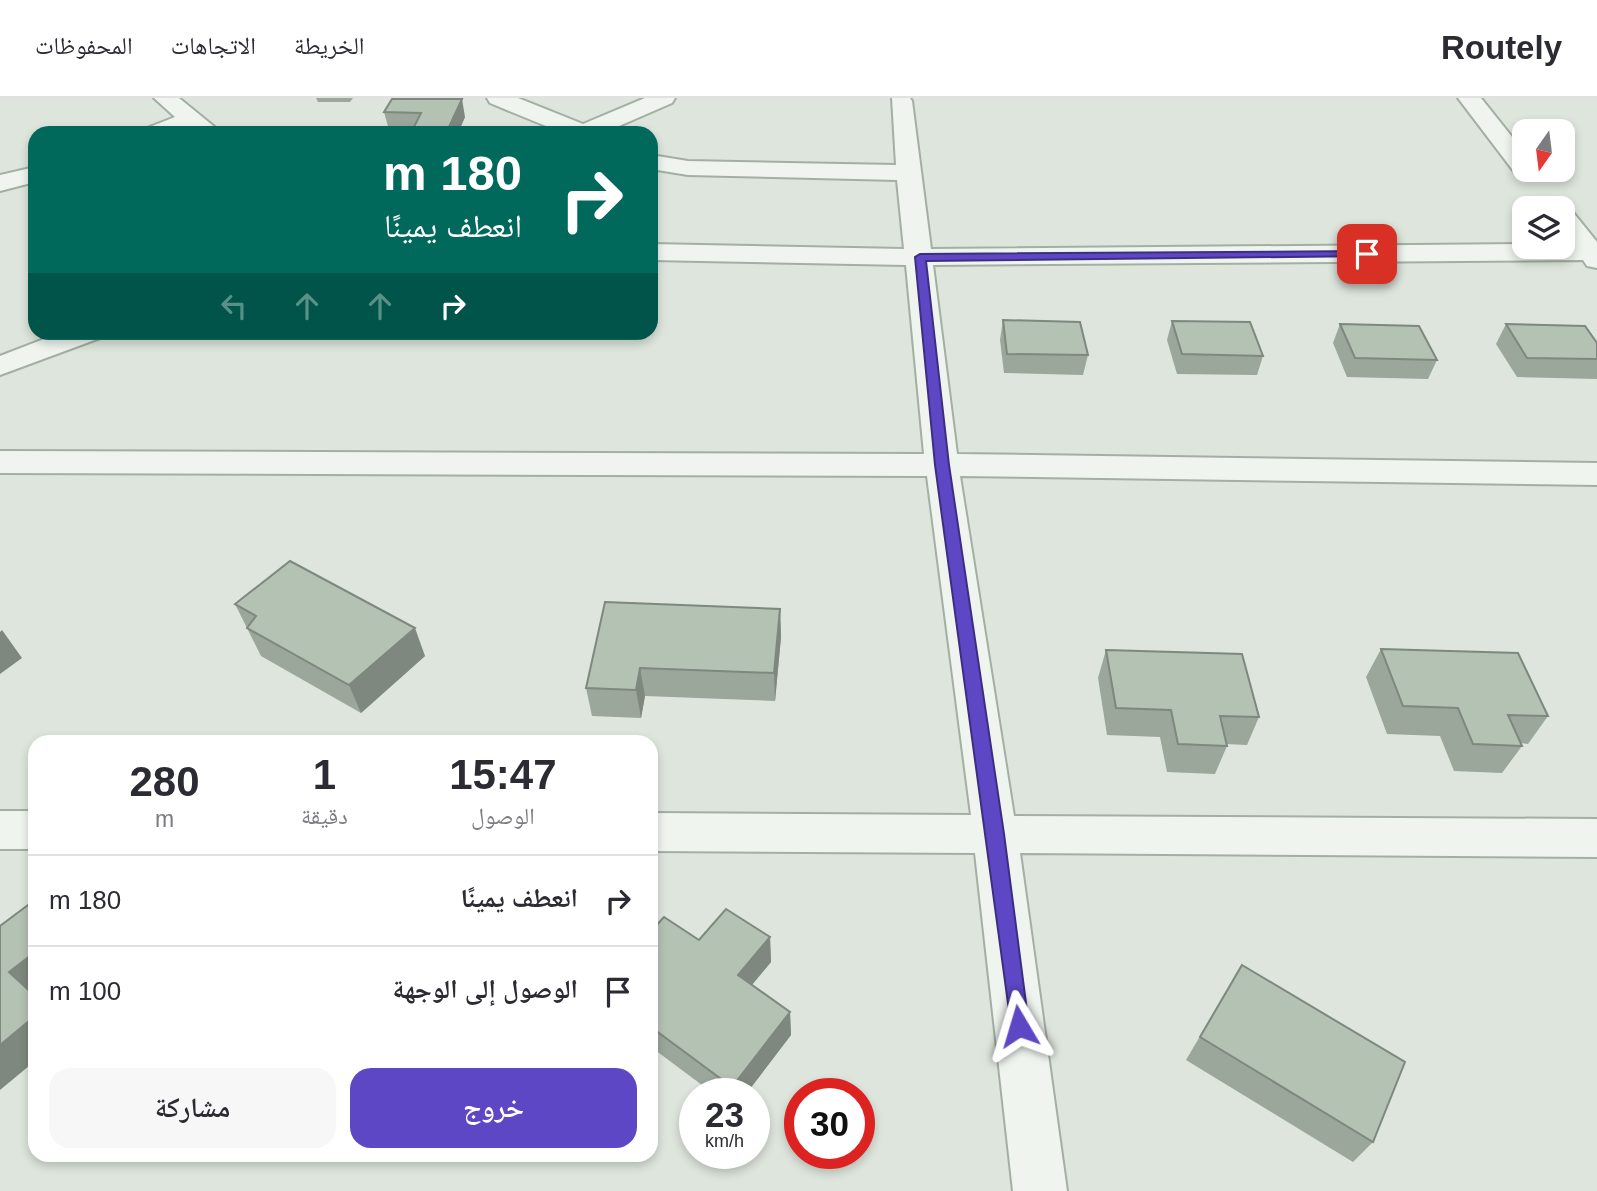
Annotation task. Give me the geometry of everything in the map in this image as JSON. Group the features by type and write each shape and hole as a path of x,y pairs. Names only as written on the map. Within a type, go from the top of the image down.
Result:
{"street":[{"path":"165,98 202,126"},
{"path":"498,98 566,126"},
{"path":"599,126 664,98"},
{"path":"1469,98 1595,255"},
{"path":"901,101 942,465 995,834 1040,1191"},
{"path":"658,163 688,168 910,173"},
{"path":"0,183 28,176"},
{"path":"658,253 920,257 1595,255"},
{"path":"0,366 69,340"},
{"path":"0,462 942,465 1597,474"},
{"path":"0,830 28,830"},
{"path":"658,832 1597,838"}],"building":[{"path":"392,99 462,99 449,126 414,126 421,113 384,112"},
{"path":"1003,320 1080,322 1088,355 1007,354"},
{"path":"1172,321 1250,322 1263,356 1182,354"},
{"path":"1340,324 1419,326 1437,360 1355,358"},
{"path":"1506,324 1585,326 1597,343 1597,359 1527,358"},
{"path":"290,561 415,628 349,685 247,628 256,616 235,604"},
{"path":"605,602 780,609 774,673 640,668 636,690 586,688"},
{"path":"1381,649 1518,653 1548,716 1508,715 1522,746 1473,744 1458,708 1403,706"},
{"path":"1106,650 1242,654 1259,717 1220,716 1227,746 1178,744 1171,710 1116,708"},
{"path":"28,905 28,957 9,972 28,990 28,1022 0,1045 0,926"},
{"path":"726,909 770,937 738,975 790,1012 739,1078 720,1078 658,1032 658,923 664,917 699,940"},
{"path":"1242,965 1405,1062 1373,1142 1200,1037"}],"route":[{"path":"1019,1026 995,834 942,465 920,257 1367,254"}]}
